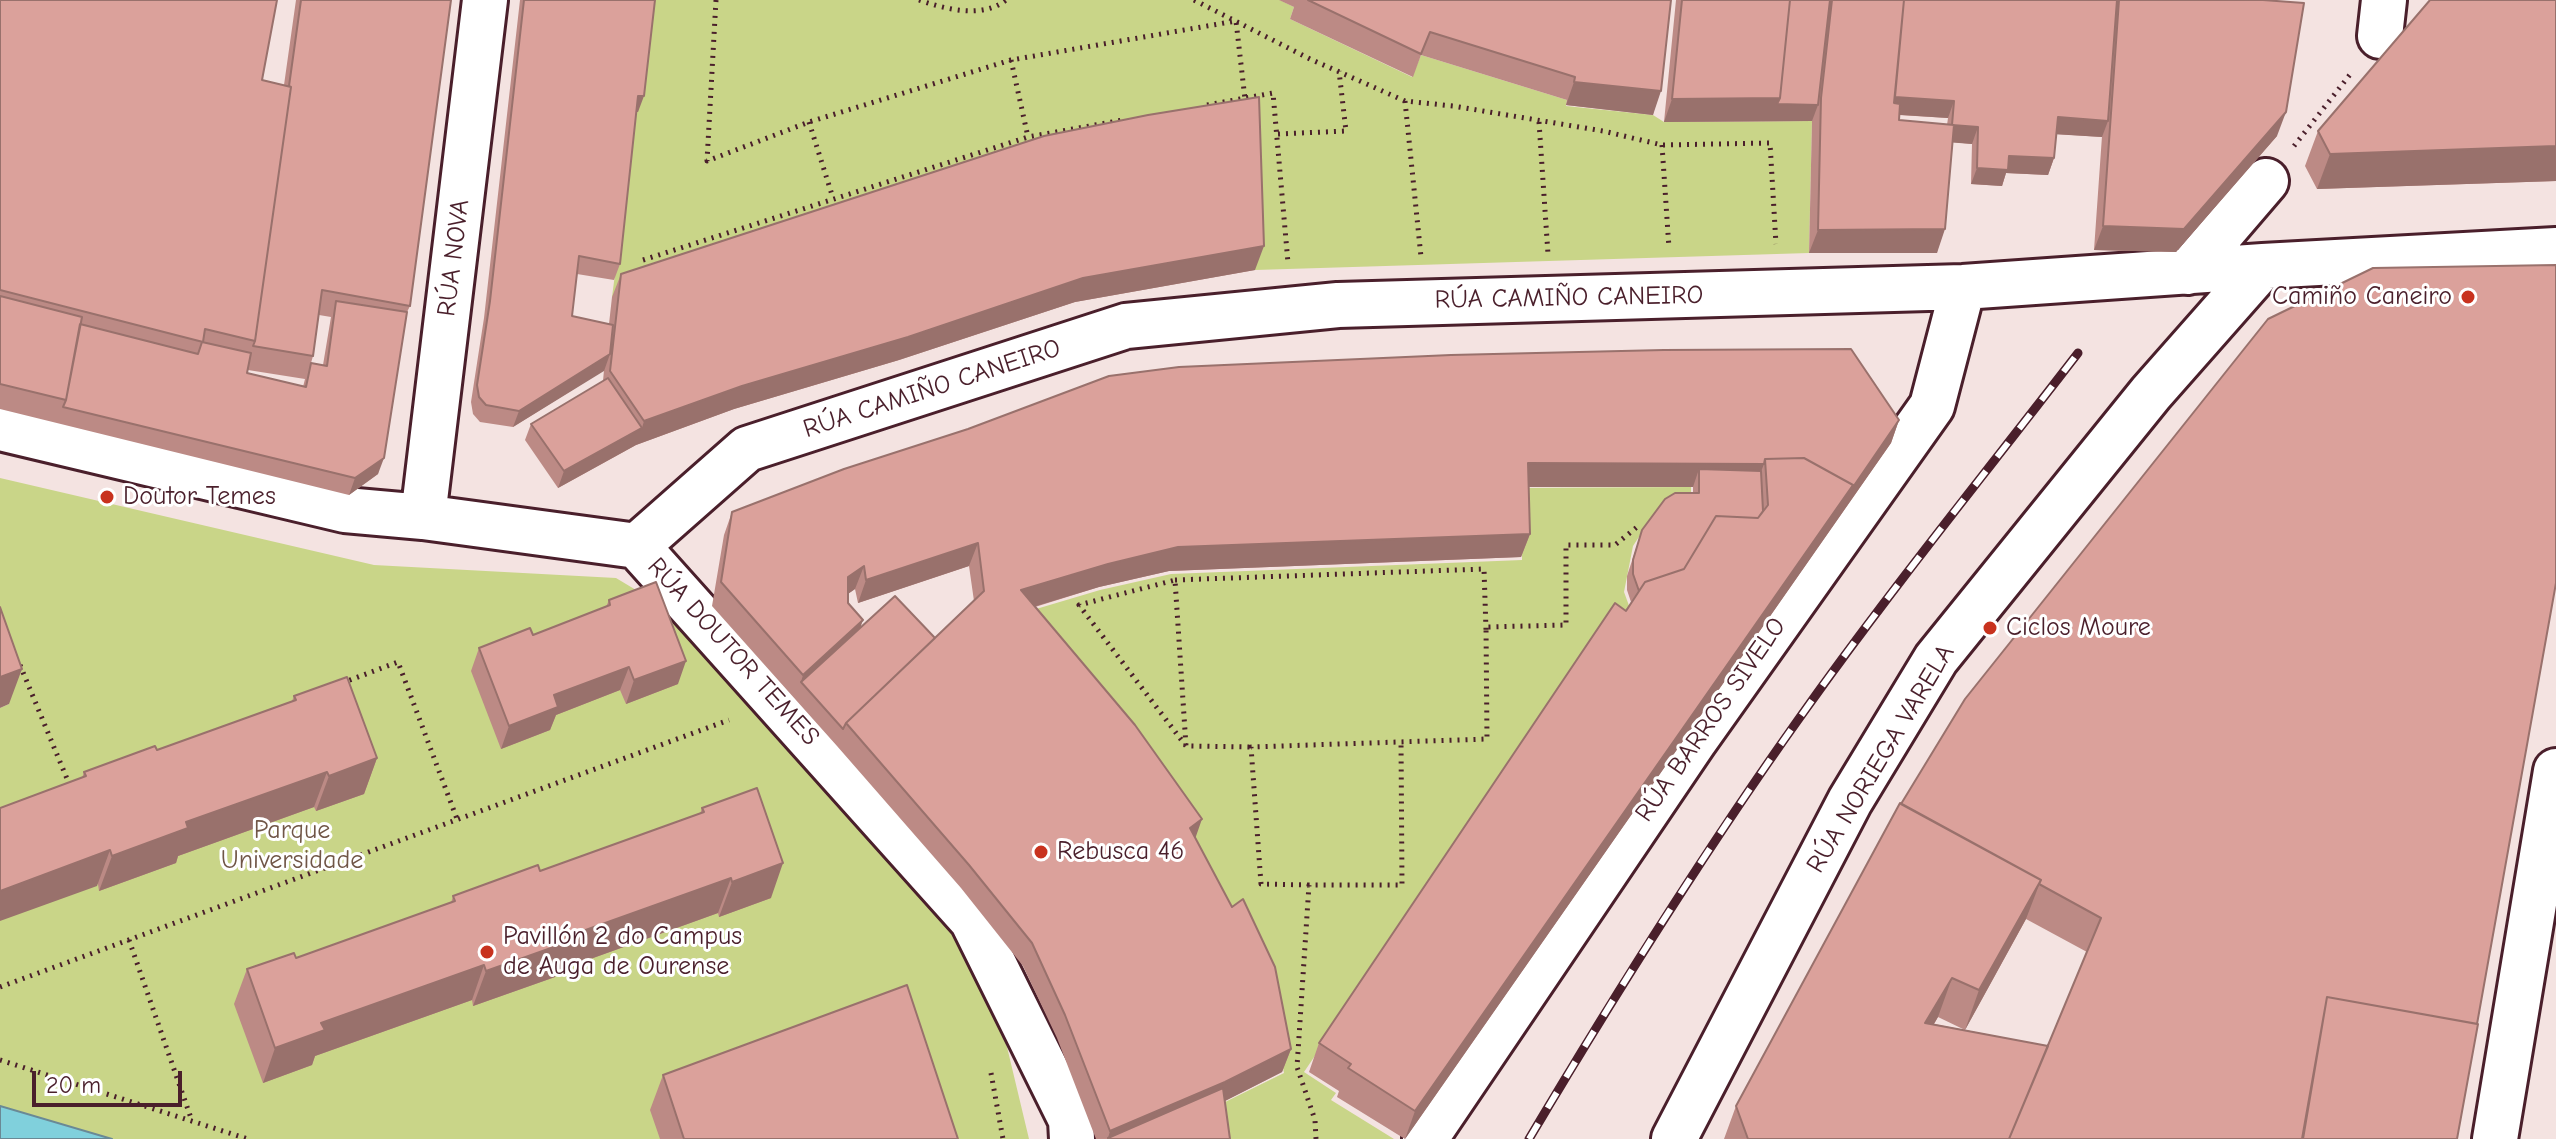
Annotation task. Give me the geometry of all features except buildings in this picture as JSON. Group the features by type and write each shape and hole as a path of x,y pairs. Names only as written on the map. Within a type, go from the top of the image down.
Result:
{"street":[{"name":"RÚA NOVA","path":"423,517 485,0"},
{"path":"2188,272 2266,181"},
{"name":"RÚA CAMIÑO CANEIRO","path":"637,546 747,449 1126,326 1291,308 1963,287 2556,250"},
{"name":"RÚA NORIEGA VARELA","path":"1674,1139 1850,801 1936,659 2151,393 2263,266"},
{"name":"RÚA BARROS SIVELO","path":"1425,1139 1695,740 1932,406 1963,287"},
{"name":"RÚA DOUTOR TEMES","path":"0,428 345,510 423,517 637,546 972,920 1071,1120 1072,1139"},
{"path":"2495,1139 2556,771"}],"path":[{"path":"716,0 707,161 809,122 1011,60 1236,21"},
{"path":"919,0 961,12 1000,5 1006,0"},
{"path":"1194,0 1405,101 1603,131 1662,145 1770,143 1779,292"},
{"path":"2266,181 2382,18"},
{"path":"1236,21 1245,99"},
{"path":"1011,60 1028,137"},
{"path":"1278,134 1346,131 1339,71"},
{"path":"1199,107 1273,93 1291,308"},
{"path":"1405,101 1426,302"},
{"path":"643,260 1028,137 1137,118"},
{"path":"809,122 833,198"},
{"path":"1539,122 1552,299"},
{"path":"1662,145 1672,296"},
{"path":"1186,746 1251,747 1487,739 1486,627 1566,625 1566,545 1615,545 1637,527"},
{"path":"1186,746 1079,605 1175,580 1484,569 1486,634"},
{"path":"1175,580 1186,746"},
{"path":"18,659 70,786 56,791"},
{"path":"339,685 398,662 457,819"},
{"path":"0,987 737,716"},
{"path":"1251,747 1261,884 1402,885 1401,741"},
{"path":"1309,885 1297,1067 1315,1120 1316,1139"},
{"path":"129,940 192,1121"},
{"path":"0,1060 248,1139"}],"green space":[{"path":"651,0 1280,0 1294,7 1290,19 1412,77 1421,55 1567,100 1566,106 1653,115 1664,122 1812,121 1809,253 1255,270 1251,121 612,297"},
{"name":"Parque Universidade","path":"0,478 374,565 616,578 676,614 836,789 959,940 1002,1026 1029,1139 0,1139 0,708 9,704 0,678"},
{"path":"1691,487 1691,507 1648,523 1633,546 1624,592 1631,611 1604,628 1304,1072 1336,1093 1331,1100 1394,1139 1223,1139 1217,1106 1284,1073 1268,989 1016,615 1100,590 1171,574 1522,560 1522,488"}],"water":[{"path":"0,1106 112,1139 0,1139"}],"railway":[{"path":"1529,1139 1659,926 1762,771 1866,627 2078,353"}],"place":[{"name":"Camiño Caneiro","path":"2468,297"},
{"name":"Doutor Temes","path":"107,497"},
{"name":"Ciclos Moure","path":"1990,628"},
{"name":"Rebusca 46","path":"1041,852"},
{"name":"Pavillón 2 do Campus de Auga de Ourense","path":"487,952"}]}
